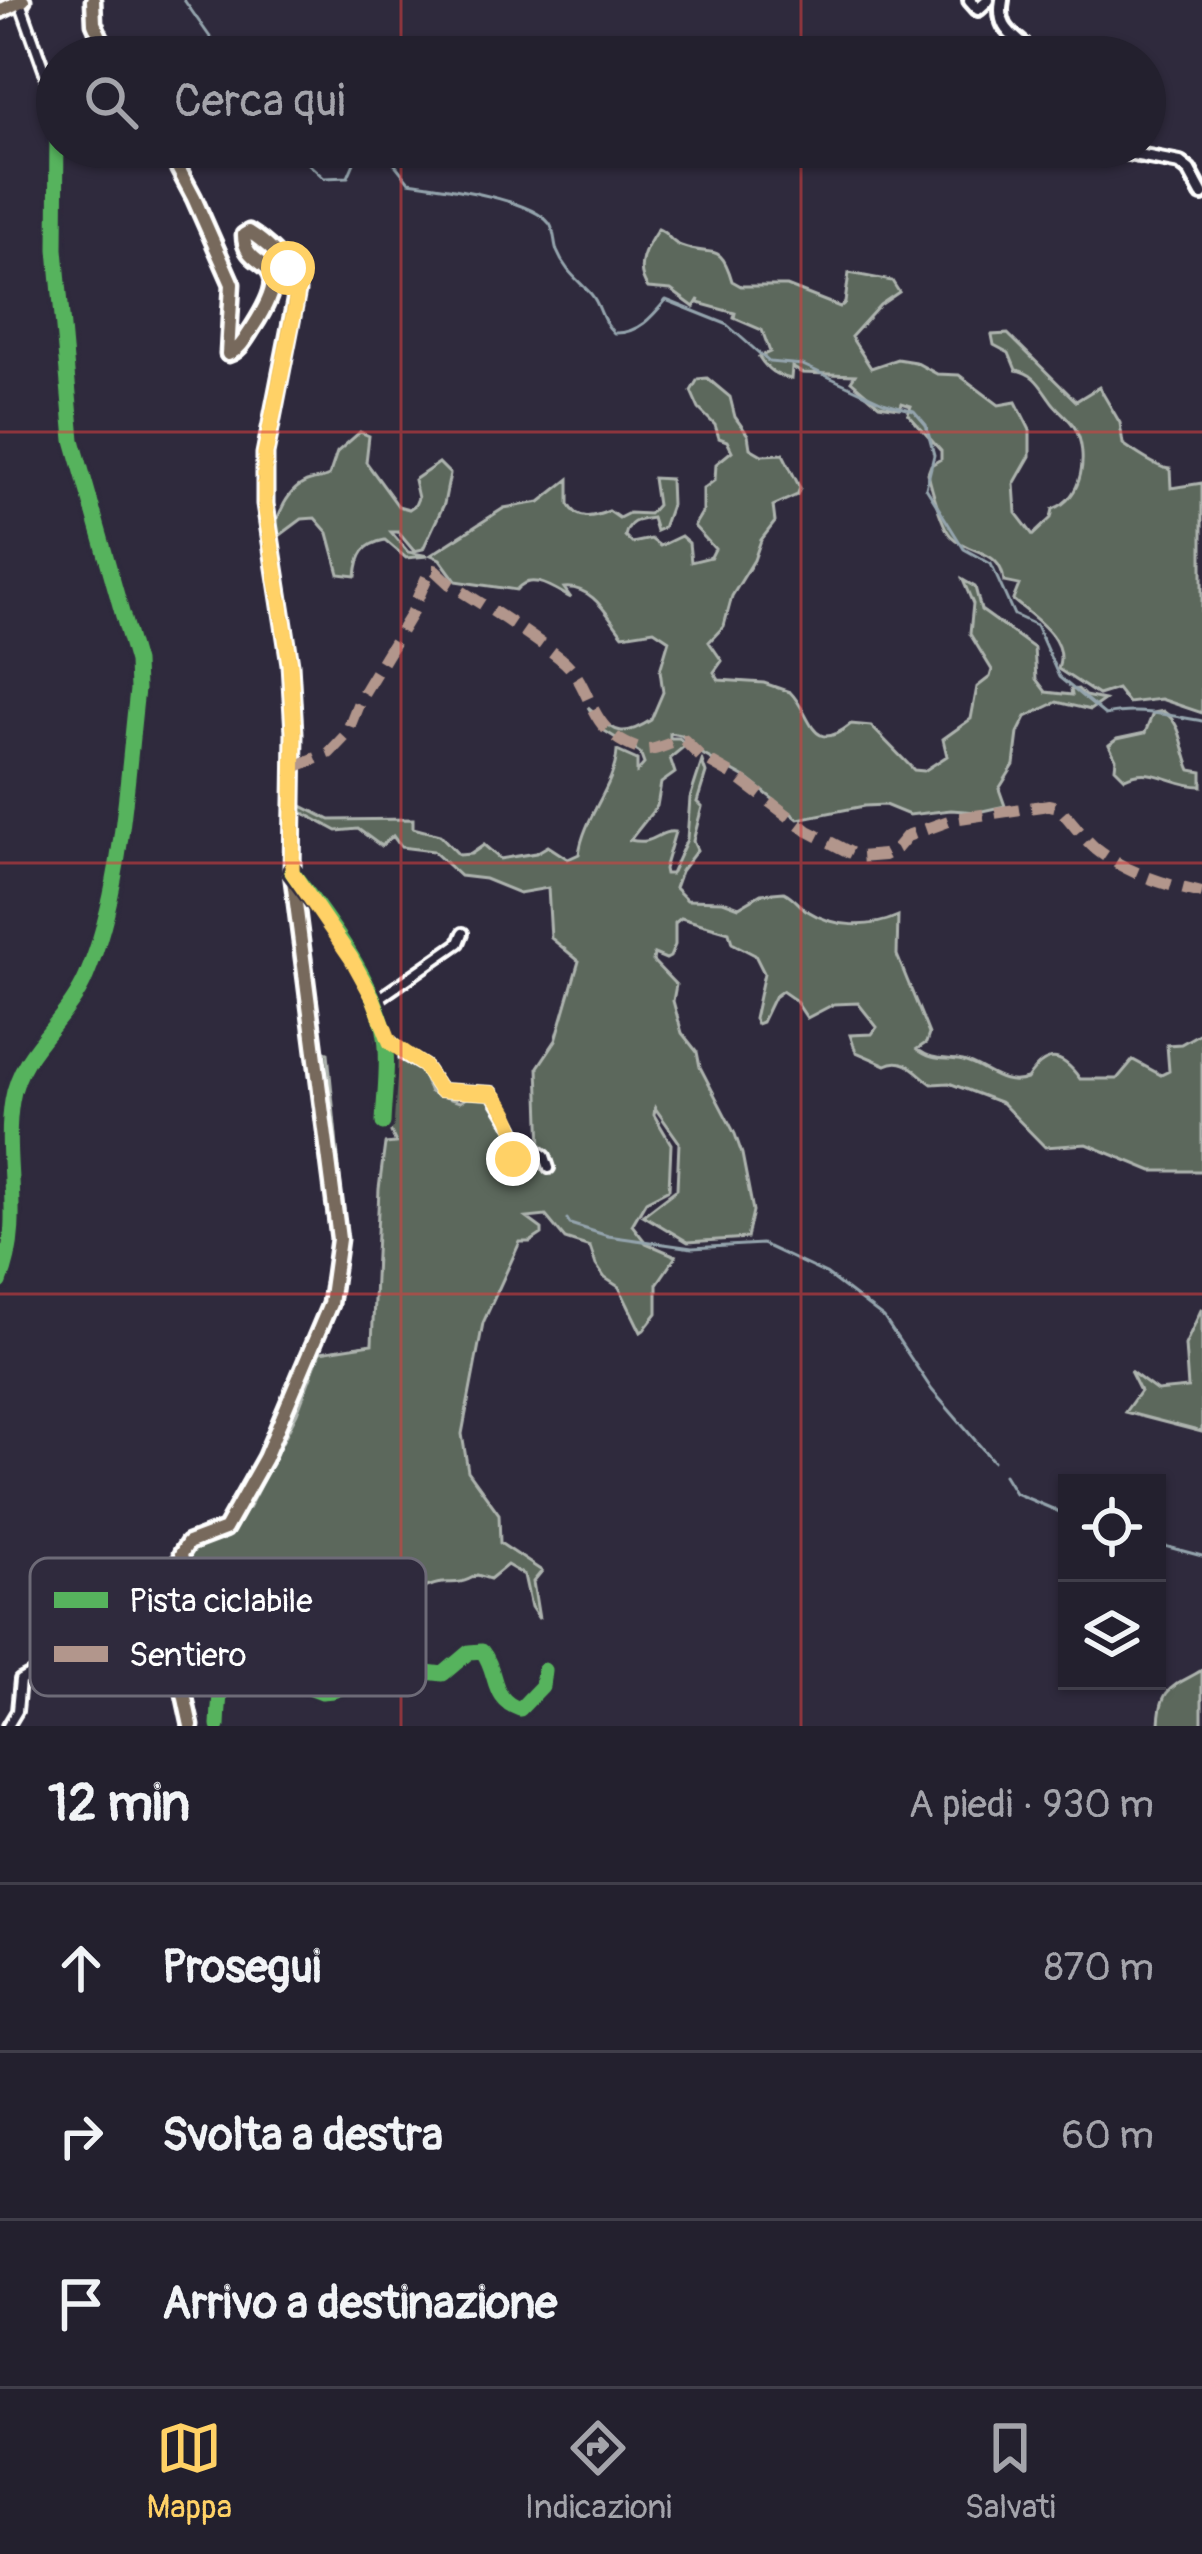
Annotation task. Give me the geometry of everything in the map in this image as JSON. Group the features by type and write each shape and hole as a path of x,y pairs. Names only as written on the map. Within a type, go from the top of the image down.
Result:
{"main road":[{"path":"93,0 100,36"},
{"path":"0,11 22,1"},
{"path":"178,168 232,284 228,354 238,349 273,296 272,274 245,245 244,235 249,232 259,238 288,268 297,291 265,454 265,504 290,664 292,872 339,1239 330,1304 266,1458 232,1521 217,1534 188,1543 182,1558"},
{"path":"185,1696 191,1726"}],"street":[{"path":"970,0 978,9 988,0"},
{"path":"1002,0 999,16 1011,36"},
{"path":"22,1 36,43"},
{"path":"1166,160 1189,170 1202,194"},
{"path":"0,1282 10,1258 11,1103 31,1052 86,976 117,868 137,690 136,662 73,440 56,249 57,168"},
{"path":"292,872 351,958 374,1002 385,1035 383,1123"},
{"path":"374,1002 459,943 463,933"},
{"path":"385,1035 398,1051 424,1066 440,1090 492,1093 514,1129 514,1165 519,1167 528,1154 538,1151 549,1168"},
{"path":"426,1672 443,1674 469,1652 482,1651 498,1693 511,1707 520,1709 542,1686 544,1670"},
{"path":"8,1726 17,1711 20,1681 30,1676"},
{"path":"218,1726 223,1696"}],"green space":[{"path":"658,229 681,246 719,255 732,281 741,286 787,286 840,307 845,303 849,273 892,281 899,292 851,337 871,368 897,359 915,362 937,374 959,375 999,405 1016,402 1030,430 1030,456 1014,484 1016,513 1033,535 1077,485 1082,450 1072,424 1036,380 1016,370 1009,353 994,345 992,335 1008,334 1076,401 1099,387 1120,423 1123,444 1170,469 1171,488 1202,483 1202,713 1161,699 1128,703 1117,689 1098,695 1058,669 1059,648 1054,639 1013,600 1019,585 1004,582 997,563 948,531 928,473 941,459 941,451 908,414 911,406 879,405 851,381 855,375 802,373 792,367 791,379 776,374 759,357 770,352 762,330 734,318 735,313 698,303 699,299 694,307 671,290 648,288 641,265"},
{"path":"707,378 730,397 750,448 762,455 783,454 800,488 797,495 773,506 775,522 732,596 724,626 709,642 722,661 714,672 719,680 764,683 790,692 820,734 838,733 851,724 871,726 914,770 924,771 947,756 943,739 971,719 977,687 992,670 970,634 973,604 963,580 975,587 981,610 1034,648 1036,679 1046,692 1072,695 1071,690 1078,689 1085,696 1104,700 1090,710 1057,702 1026,717 1018,733 1014,765 999,789 1005,806 978,812 909,815 885,805 798,819 749,780 704,755 681,735 670,733 670,738 679,738 686,745 670,758 675,773 661,783 657,806 630,840 645,841 675,832 664,869 671,874 687,839 690,798 702,761 706,773 697,802 702,807 693,841 697,850 675,888 687,900 723,901 739,907 761,894 784,892 806,910 840,923 864,925 898,916 897,955 929,1034 917,1049 928,1056 963,1061 1009,1081 1027,1079 1053,1058 1066,1063 1080,1079 1117,1079 1133,1060 1161,1075 1169,1071 1167,1045 1181,1044 1202,1032 1202,1171 1152,1171 1087,1144 1045,1147 1002,1103 949,1083 932,1084 906,1064 886,1065 856,1052 850,1035 872,1034 877,1027 858,1003 834,1004 807,1018 782,991 757,1024 754,1019 764,973 755,955 732,943 729,932 681,918 675,923 670,957 654,954 653,961 676,985 673,1001 682,1033 697,1052 735,1134 753,1211 747,1238 688,1242 643,1215 677,1189 679,1142 655,1108 654,1115 671,1144 669,1189 646,1201 632,1225 646,1243 676,1256 657,1284 657,1313 641,1332 619,1287 605,1278 590,1247 565,1239 546,1216 527,1218 542,1234 520,1242 483,1323 462,1434 468,1471 499,1514 500,1543 542,1571 533,1582 539,1619 531,1607 524,1575 507,1565 490,1579 477,1575 426,1587 426,1558 187,1558 196,1545 225,1530 239,1516 298,1395 334,1285 339,1226 322,1051 328,1053 343,1208 339,1276 304,1386 248,1509 297,1413 320,1352 372,1344 379,1189 385,1144 396,1143 386,1121 372,1006 381,1022 384,1046 420,1069 430,1092 460,1102 469,1096 493,1097 513,1133 514,1162 521,1165 530,1152 541,1149 538,1067 556,1040 579,961 551,938 548,888 519,893 485,879 460,876 433,851 401,847 393,836 381,846 358,829 337,831 300,811 300,805 330,820 413,819 413,828 440,835 459,855 484,845 500,859 536,853 548,846 568,859 579,854 617,751 637,760 637,772 644,764 640,753 603,730 588,707 616,730 630,730 651,720 663,692 660,670 669,640 654,630 623,635 599,604 574,588 564,588 571,598 536,582 516,590 456,581 440,559 431,555 504,508 540,502 569,479 569,504 582,516 609,511 619,518 629,513 649,514 657,505 653,478 670,479 671,505 663,528 656,531 652,518 642,519 625,536 632,543 651,539 660,546 681,536 689,543 691,562 711,557 715,549 694,526 703,511 703,489 715,480 716,464 732,451 699,409 691,391 698,379"},
{"path":"360,432 369,436 366,462 398,506 409,509 415,505 414,480 439,463 450,474 444,504 423,549 414,551 398,532 391,532 408,552 428,556 406,558 385,540 363,551 356,576 339,574 328,533 315,518 302,519 275,539 275,531 289,496 302,484 329,476 337,452"},
{"path":"1163,711 1178,730 1191,770 1202,772 1202,786 1144,773 1125,778 1115,768 1109,745 1145,733 1153,713"},
{"path":"1202,1308 1202,1432 1125,1412 1140,1391 1130,1371 1157,1391 1188,1388 1185,1345"},
{"path":"1202,1670 1202,1726 1159,1726 1166,1694"}],"waterway":[{"path":"184,0 209,36"},
{"path":"313,168 324,178 348,177 352,168"},
{"path":"398,168 409,182 485,195 540,215 552,227 564,264 595,299 614,333 637,327 666,300 726,324 769,362 803,365 914,411 926,425 934,455 926,488 964,549 991,564 1014,615 1036,625 1059,677 1105,715 1141,712 1202,721"},
{"path":"567,1219 608,1236 692,1248 762,1244 826,1274 884,1318 932,1390 993,1461"},
{"path":"1004,1475 1015,1493 1058,1511"},
{"path":"1166,1546 1202,1556"}],"marked path":[{"path":"294,767 329,753 346,735 361,697 410,616 430,570 435,570 560,658 580,681 599,719 621,741 645,750 684,740 701,757 737,777 808,831 859,857 884,855 907,836 954,819 1049,805 1058,807 1091,844 1120,865 1202,893"}],"cycle path":[{"path":"0,1282 11,1237 12,1101 24,1066 78,993 98,943 121,835 137,690 136,662 73,440 56,249 57,168"},
{"path":"292,872 348,951 381,1017 387,1058 383,1123"},
{"path":"426,1672 443,1674 469,1652 482,1651 503,1699 520,1709 542,1686 544,1670"},
{"path":"218,1726 220,1696"}],"route":[{"path":"288,268 297,291 269,426 265,504 290,664 292,872 351,958 390,1042 424,1066 440,1090 497,1096 514,1129 513,1159"}]}
